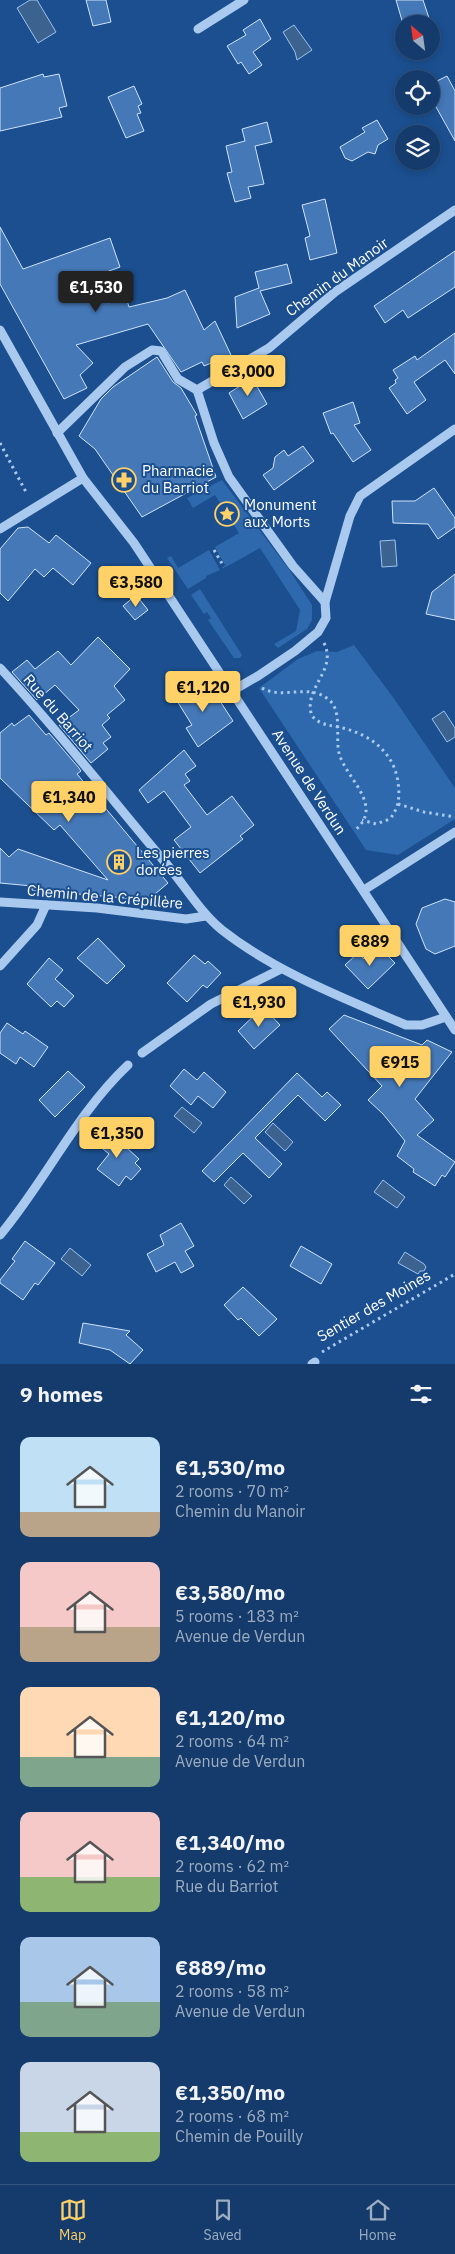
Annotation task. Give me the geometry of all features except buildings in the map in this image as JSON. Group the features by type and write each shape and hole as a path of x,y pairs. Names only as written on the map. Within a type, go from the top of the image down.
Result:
{"street":[{"path":"198,29 244,0"},
{"name":"Chemin du Manoir","path":"197,390 269,348 335,292 455,210"},
{"name":"Avenue de Verdun","path":"0,330 84,478 134,543 455,1030"},
{"path":"57,432 124,366 152,350 161,352 178,379 197,390 214,443 229,476 293,566 325,602"},
{"path":"232,691 295,651 318,632 326,618 325,602 350,516 360,496 455,429"},
{"path":"0,529 84,478"},
{"name":"Rue du Barriot","path":"0,668 171,869 206,916 230,936 281,969 406,1025 422,1025 446,1017"},
{"path":"364,890 455,832"},
{"name":"Chemin de la Crépillère","path":"0,902 97,908 186,919 206,916"},
{"path":"0,966 37,925 46,905"},
{"path":"142,1053 211,1004 281,969"},
{"path":"0,1235 105,1088 128,1065"}],"path":[{"path":"0,443 27,494"},
{"path":"214,550 224,568"},
{"path":"318,632 328,651 328,662 325,673 317,681 313,691 310,703 312,716 318,722 367,736 390,759 398,779 398,804 390,819 376,824 362,820"},
{"path":"259,686 277,693 313,691 333,702 336,711 337,746 340,759 366,801 366,811 354,831"},
{"path":"398,804 424,812 455,817"},
{"name":"Sentier des Moines","path":"313,1363 317,1356 324,1351 455,1274"}],"shaded area":[{"path":"30,0 37,0 56,32 38,43 17,8"},
{"path":"294,25 312,50 297,60 295,52 283,32"},
{"path":"222,480 288,568 312,605 312,620 307,629 278,648 274,644 296,631 300,610 260,548 226,567 215,547 239,533 215,495 193,508 187,498"},
{"path":"395,540 397,566 382,567 380,541"},
{"path":"209,550 220,570 206,576 206,578 188,589 167,558 171,556 178,568"},
{"path":"200,589 242,655 240,658 234,658 208,620 211,618 207,612 204,614 191,595"},
{"path":"354,645 395,700 455,788 455,819 398,855 366,850 259,688 298,659 317,651 337,652"},
{"path":"444,711 455,728 455,737 447,742 432,719"},
{"path":"182,1107 202,1123 194,1133 174,1116"},
{"path":"273,1123 293,1142 285,1151 265,1132"},
{"path":"231,1177 252,1196 244,1204 224,1185"},
{"path":"383,1180 405,1197 397,1208 374,1192"},
{"path":"70,1248 91,1265 82,1276 61,1259"},
{"path":"405,1252 424,1264 426,1267 424,1271 420,1271 418,1274 398,1263"}],"place":[{"name":"Pharmacie du Barriot","path":"124,480"},
{"name":"Monument aux Morts","path":"227,514"},
{"name":"Les pierres dorées","path":"119,862"}]}
